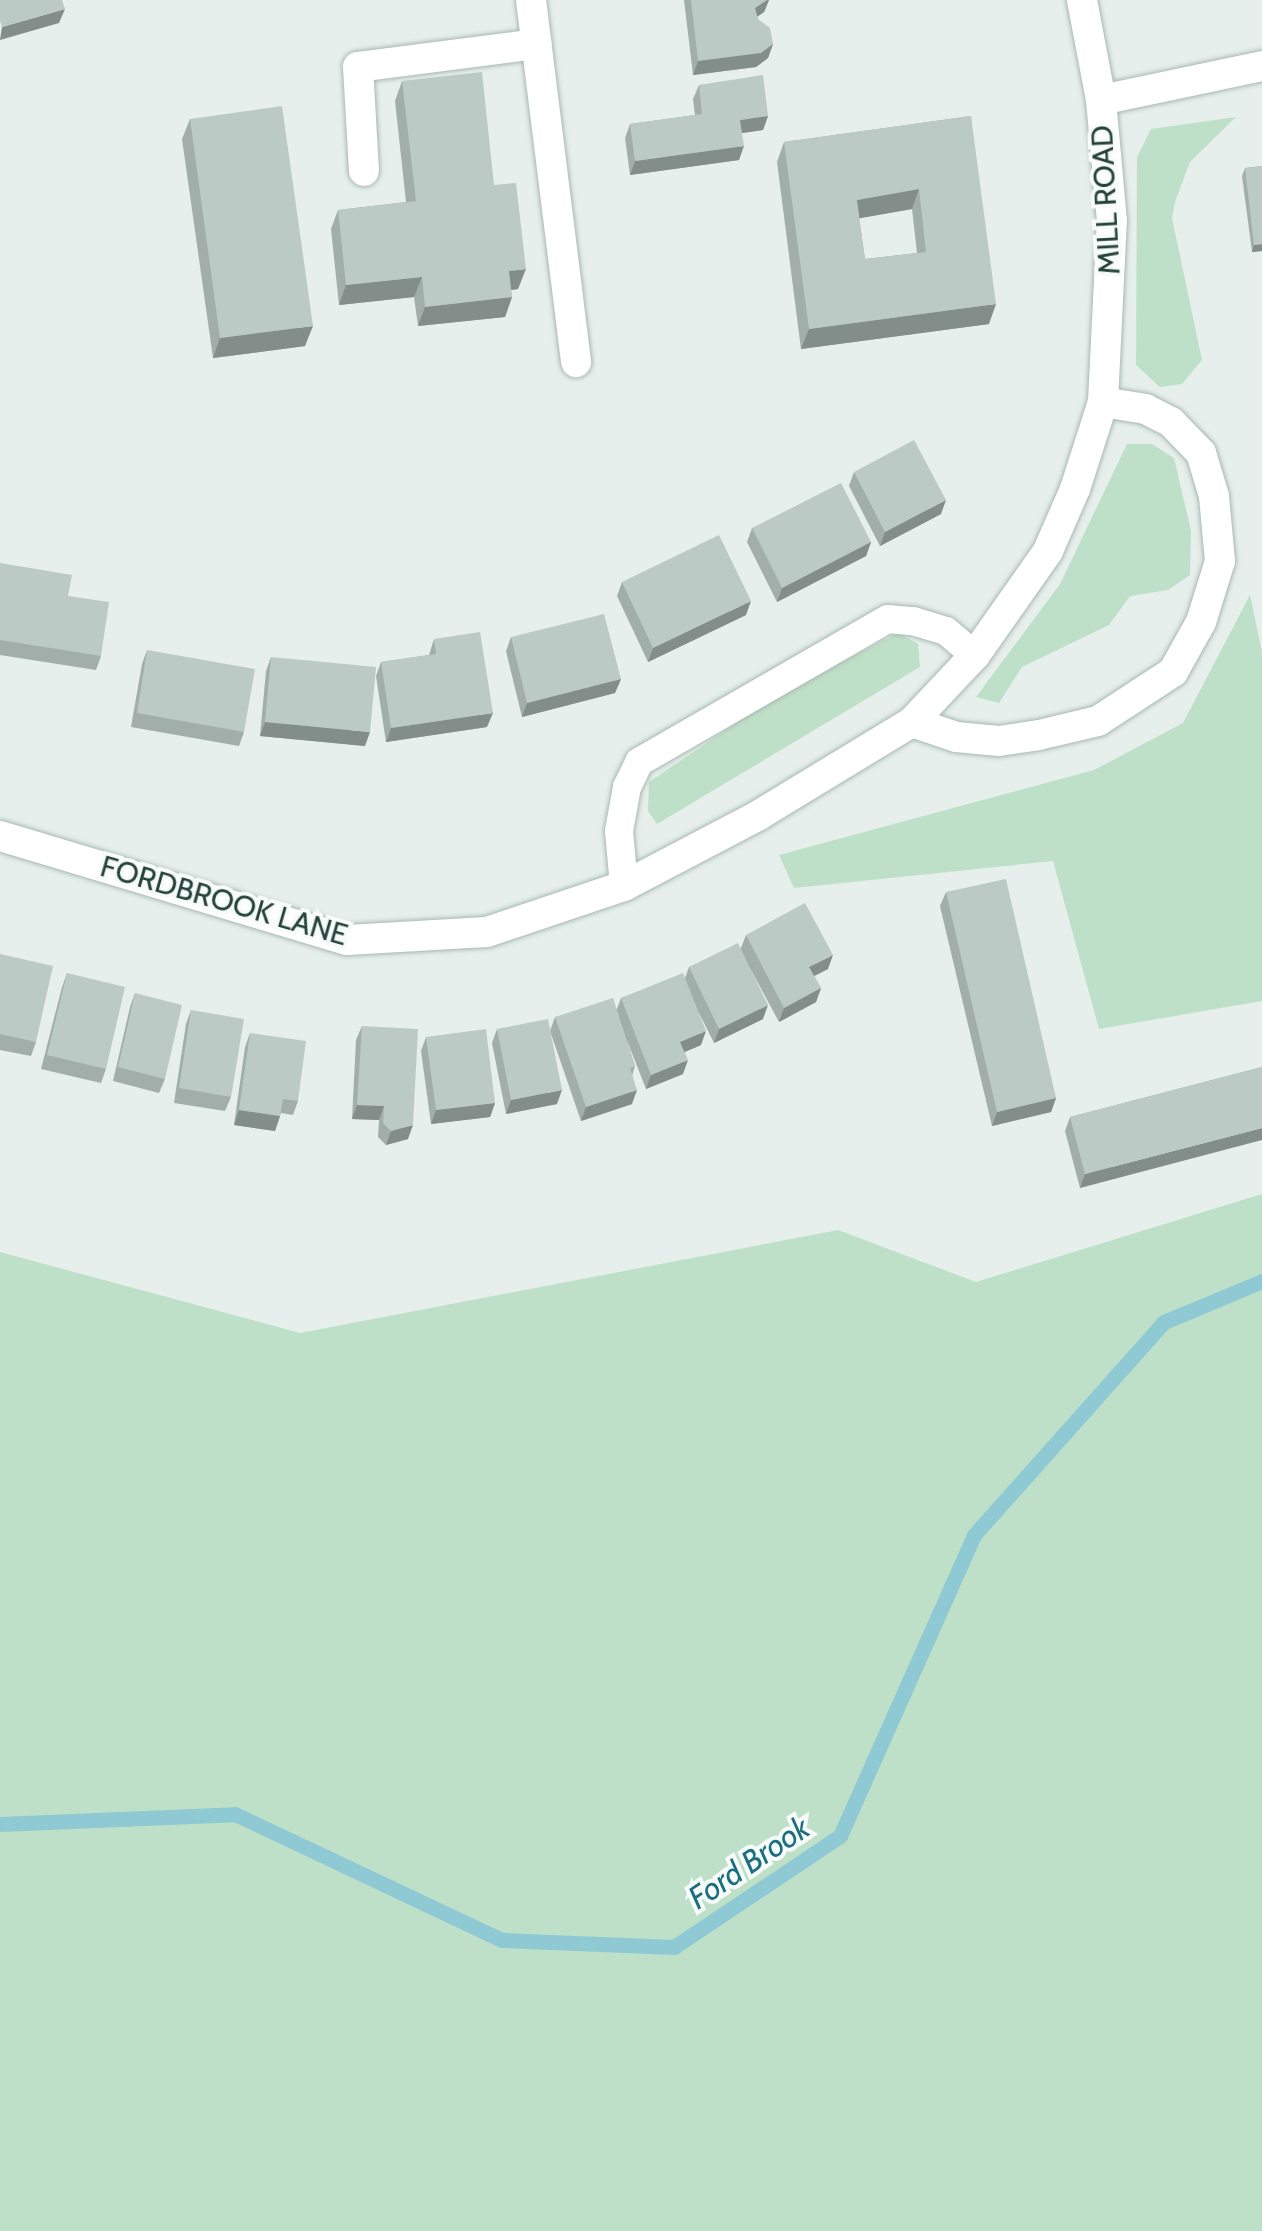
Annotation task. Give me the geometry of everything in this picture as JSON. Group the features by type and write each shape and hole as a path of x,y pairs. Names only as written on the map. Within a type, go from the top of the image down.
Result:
{"street":[{"path":"531,0 576,362"},
{"name":"MILL ROAD","path":"1074,489 1103,402 1112,221 1101,100 1082,0"},
{"path":"364,171 358,67 537,44"},
{"path":"1101,100 1262,66"},
{"path":"912,722 956,737 999,742 1039,735 1098,721 1173,672 1201,622 1220,561 1214,496 1201,453 1171,422 1146,409 1103,402"},
{"name":"FORDBROOK LANE","path":"0,836 347,940 487,932 624,886 759,814 912,722 975,656 1048,551 1074,489"}],"lane":[{"path":"624,886 619,831 626,787 638,762 888,620 913,620 946,631 975,656"}],"green space":[{"path":"1236,117 1190,162 1175,202 1172,218 1202,360 1182,384 1160,387 1136,365 1137,157 1151,129"},
{"path":"1127,444 1152,444 1174,458 1191,531 1190,575 1168,590 1130,596 1109,625 1022,667 999,703 976,697 1060,584"},
{"path":"1250,595 1262,652 1262,1001 1099,1029 1053,861 794,888 779,855 1094,770 1183,723"},
{"path":"898,633 918,644 920,667 657,824 648,811 649,782 775,697"},
{"path":"1262,1194 1262,2231 0,2231 0,1252 300,1333 838,1230 976,1282"}],"building":[{"path":"0,0 62,0 65,9 2,27"},
{"path":"691,0 767,0 755,8 758,19 770,28 773,44 761,53 698,61"},
{"path":"482,72 494,185 516,183 526,269 509,271 512,297 425,307 422,277 346,285 338,210 416,201 402,81"},
{"path":"763,75 768,116 740,120 744,146 635,161 630,124 702,114 699,85"},
{"path":"282,106 313,326 220,338 190,119"},
{"path":"971,116 996,304 809,329 784,142","holes":["919,189 926,252 865,259 857,200"]},
{"path":"1262,166 1262,244 1254,245 1245,168"},
{"path":"914,440 946,500 885,532 854,472"},
{"path":"841,483 871,542 782,588 752,528"},
{"path":"719,535 751,601 653,648 622,582"},
{"path":"0,563 72,575 68,596 109,602 101,656 0,640"},
{"path":"604,614 621,679 527,703 511,637"},
{"path":"480,632 493,713 391,728 381,662 436,654 434,639"},
{"path":"147,650 255,669 244,732 137,713"},
{"path":"271,657 376,667 370,732 265,722"},
{"path":"1006,879 1056,1098 997,1112 946,892"},
{"path":"805,903 833,955 809,967 821,988 784,1008 746,935"},
{"path":"738,943 768,1005 719,1029 689,967"},
{"path":"0,954 53,966 36,1042 0,1034"},
{"path":"67,973 125,987 106,1069 47,1055"},
{"path":"683,973 706,1031 680,1042 688,1060 651,1075 621,998"},
{"path":"135,993 182,1005 165,1079 118,1067"},
{"path":"613,998 635,1066 630,1068 637,1090 586,1107 555,1017"},
{"path":"191,1010 244,1019 231,1097 179,1088"},
{"path":"548,1019 562,1090 511,1100 497,1029"},
{"path":"362,1026 418,1029 413,1125 391,1131 383,1123 384,1106 357,1105"},
{"path":"486,1029 495,1103 436,1110 426,1037"},
{"path":"250,1033 306,1041 298,1101 283,1099 280,1116 239,1110"},
{"path":"1262,1067 1262,1128 1085,1174 1070,1117"}],"waterway":[{"name":"Ford Brook","path":"0,1824 235,1814 502,1940 674,1947 840,1836 974,1535 1164,1322 1262,1281"}]}
